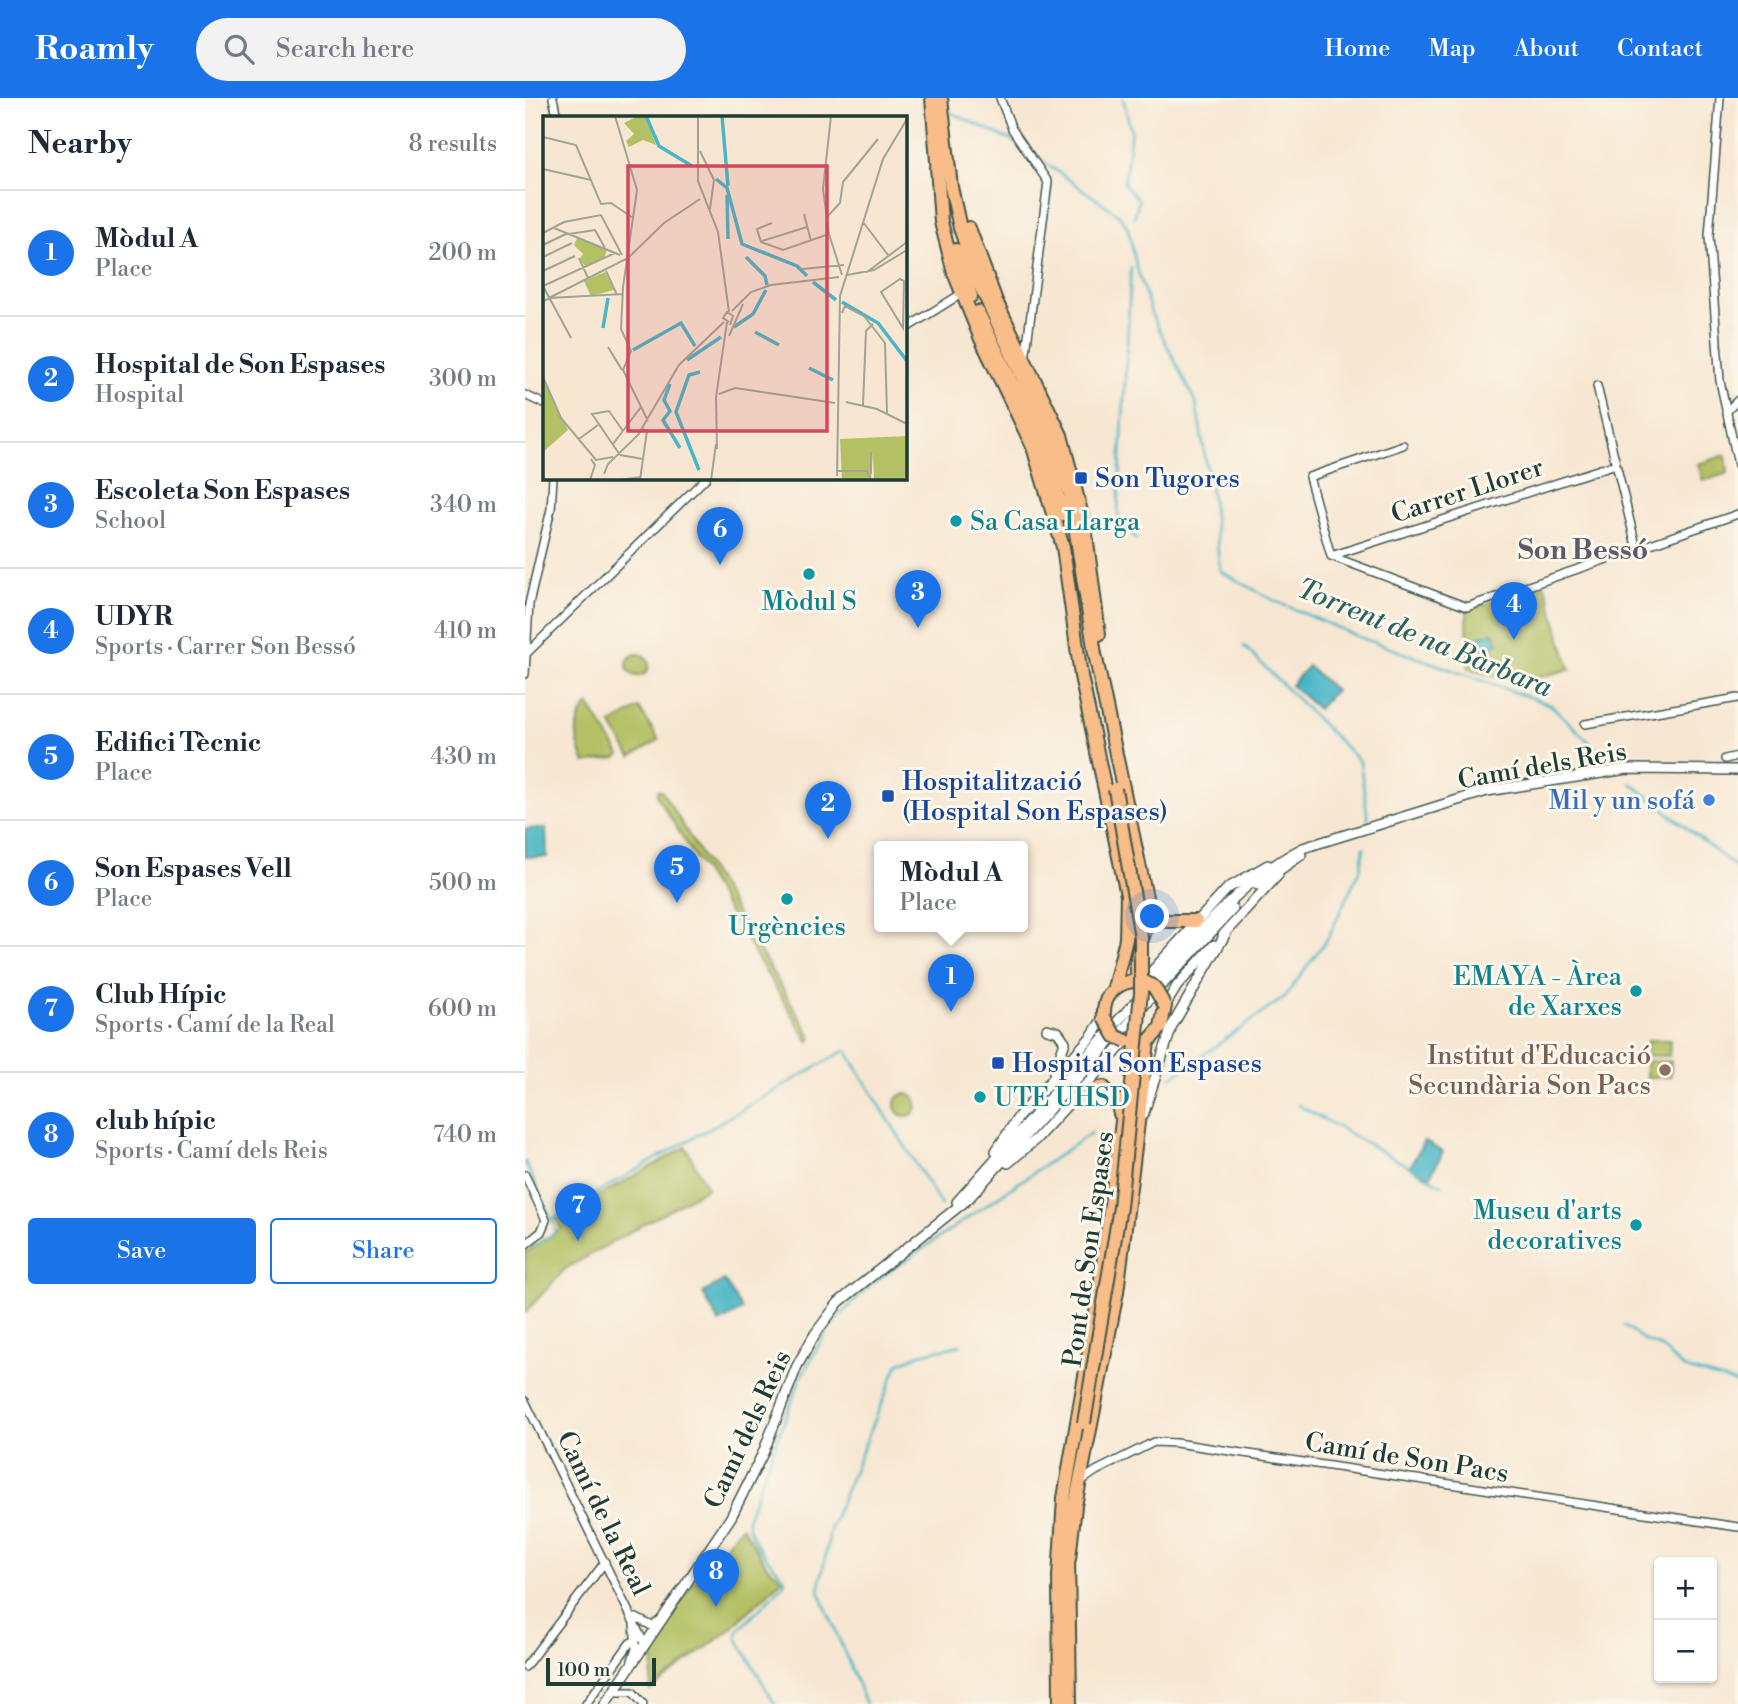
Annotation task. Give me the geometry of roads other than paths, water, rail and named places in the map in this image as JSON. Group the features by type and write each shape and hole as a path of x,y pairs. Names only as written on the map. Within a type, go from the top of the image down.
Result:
{"main road":[{"path":"932,98 941,222 961,294 1033,447 1055,513 1063,547 1081,677 1126,895 1126,939 1114,988 1105,1002 1120,1031 1119,1149 1062,1521 1059,1577 1060,1704"},
{"path":"941,98 955,208 979,283 1054,445 1070,494 1091,631 1090,656 1104,690"},
{"path":"944,136 969,229 986,278 1061,435 1085,527 1097,609 1104,690 1148,907 1147,924 1134,961 1165,1006 1161,1027 1148,1042 1117,1292 1079,1483 1069,1559"},
{"path":"937,167 944,209 970,295 1045,452 1058,493 1090,656 1101,766"},
{"name":"Pont de Son Espases","path":"1084,1423 1120,1207 1141,993 1141,937 1090,656"},
{"path":"1148,907 1166,921 1196,920"},
{"path":"1114,988 1150,985"},
{"path":"1120,1031 1152,1037"},
{"path":"1079,1092 1103,1087 1117,1101 1119,1149"},
{"path":"1062,1521 1084,1423"},
{"path":"1070,1704 1070,1519 1084,1423"}],"street":[{"path":"553,98 557,116"},
{"path":"1000,98 1012,129 1048,182 1025,360"},
{"path":"1720,98 1709,236 1720,381 1738,464"},
{"path":"907,328 961,294"},
{"path":"1597,386 1637,550"},
{"path":"525,394 543,403"},
{"path":"1727,412 1738,400"},
{"path":"1403,445 1309,477 1331,556 1467,607 1738,514"},
{"name":"Carrer Llorer","path":"1331,556 1616,464"},
{"path":"525,674 529,604 551,509 553,480"},
{"path":"526,653 704,480"},
{"path":"1585,723 1738,698"},
{"path":"1725,759 1738,756"},
{"name":"Camí dels Reis","path":"1120,1031 1150,985 1210,921 1276,861 1317,844 1487,790 1627,769 1738,771"},
{"name":"Camí dels Reis","path":"1150,985 1254,887 1317,844"},
{"path":"1165,1006 1177,986 1292,860"},
{"path":"1150,985 1196,920 1228,888 1276,861"},
{"path":"1139,1127 1172,1026 1226,933"},
{"path":"1047,1029 1058,1032 1065,1042 1058,1066 1047,1086"},
{"path":"991,1169 1019,1116 1091,1037 1120,1031"},
{"path":"991,1169 1035,1139 1079,1092 1120,1031"},
{"name":"Camí dels Reis","path":"605,1704 629,1668 640,1643 663,1618 742,1498 797,1366 815,1334 839,1302 949,1211 968,1199 991,1169 1108,1038"},
{"path":"525,1175 546,1220 541,1232 525,1245"},
{"name":"Camí de la Real","path":"525,1401 632,1616 640,1643"},
{"name":"Camí de Son Pacs","path":"1079,1483 1096,1471 1154,1442 1176,1443 1738,1527"},
{"path":"525,1667 605,1562"},
{"path":"632,1616 652,1626 663,1618"},
{"path":"586,1704 630,1643 640,1643"},
{"path":"613,1692 633,1692 643,1704"}],"water":[{"path":"1494,632 1498,644 1472,652 1468,640"},
{"path":"1308,666 1335,690 1318,709 1291,685"},
{"path":"546,828 547,857 525,857 525,829"},
{"path":"1424,1141 1443,1152 1430,1177 1410,1167"},
{"path":"724,1280 742,1310 719,1323 703,1293"}],"waterway":[{"path":"1123,98 1131,131 1124,184 1139,200 1134,218"},
{"name":"Torrent de na Bàrbara","path":"952,113 1017,143"},
{"name":"Torrent de na Bàrbara","path":"1034,155 1119,215 1128,228 1151,313 1196,403 1212,498 1220,571 1275,601 1356,636 1551,705 1612,764"},
{"path":"1131,268 1118,512 1119,521 1137,539"},
{"path":"1244,646 1360,762 1368,820"},
{"path":"1631,783 1738,869"},
{"path":"1172,1077 1285,997 1329,936 1361,867 1364,847"},
{"path":"551,1219 846,1050 941,1205"},
{"path":"1298,1105 1442,1185"},
{"path":"775,1704 737,1638 738,1631 784,1584 785,1578 756,1543 747,1519 800,1379 829,1327 870,1285 1091,1133"},
{"path":"525,1162 555,1227 555,1233 532,1247"},
{"path":"1624,1325 1645,1341 1661,1347 1683,1368 1738,1384"},
{"path":"866,1704 819,1591 831,1526 898,1364 920,1354 961,1345"}],"place":[{"name":"Son Tugores","path":"1081,478"},
{"name":"Sa Casa Llarga","path":"956,521"},
{"name":"Son Espases Vell","path":"720,565"},
{"name":"Mòdul S","path":"809,574"},
{"name":"Escoleta Son Espases","path":"918,628"},
{"name":"UDYR","path":"1514,640"},
{"name":"Hospitalització (Hospital Son Espases)","path":"888,796"},
{"name":"Mil y un sofá","path":"1709,800"},
{"name":"Hospital de Son Espases","path":"828,839"},
{"name":"Urgències","path":"787,899"},
{"name":"Edifici Tècnic","path":"677,903"},
{"name":"EMAYA - Àrea de Xarxes","path":"1636,991"},
{"name":"Mòdul A","path":"951,1012"},
{"name":"Hospital Son Espases","path":"998,1063"},
{"name":"Institut d'Educació Secundària Son Pacs","path":"1665,1070"},
{"name":"UTE UHSD","path":"980,1097"},
{"name":"Museu d'arts decoratives","path":"1636,1225"},
{"name":"Club Hípic","path":"578,1241"},
{"name":"club hípic","path":"716,1607"}],"district":[{"name":"Son Bessó","path":"1583,549"}]}
